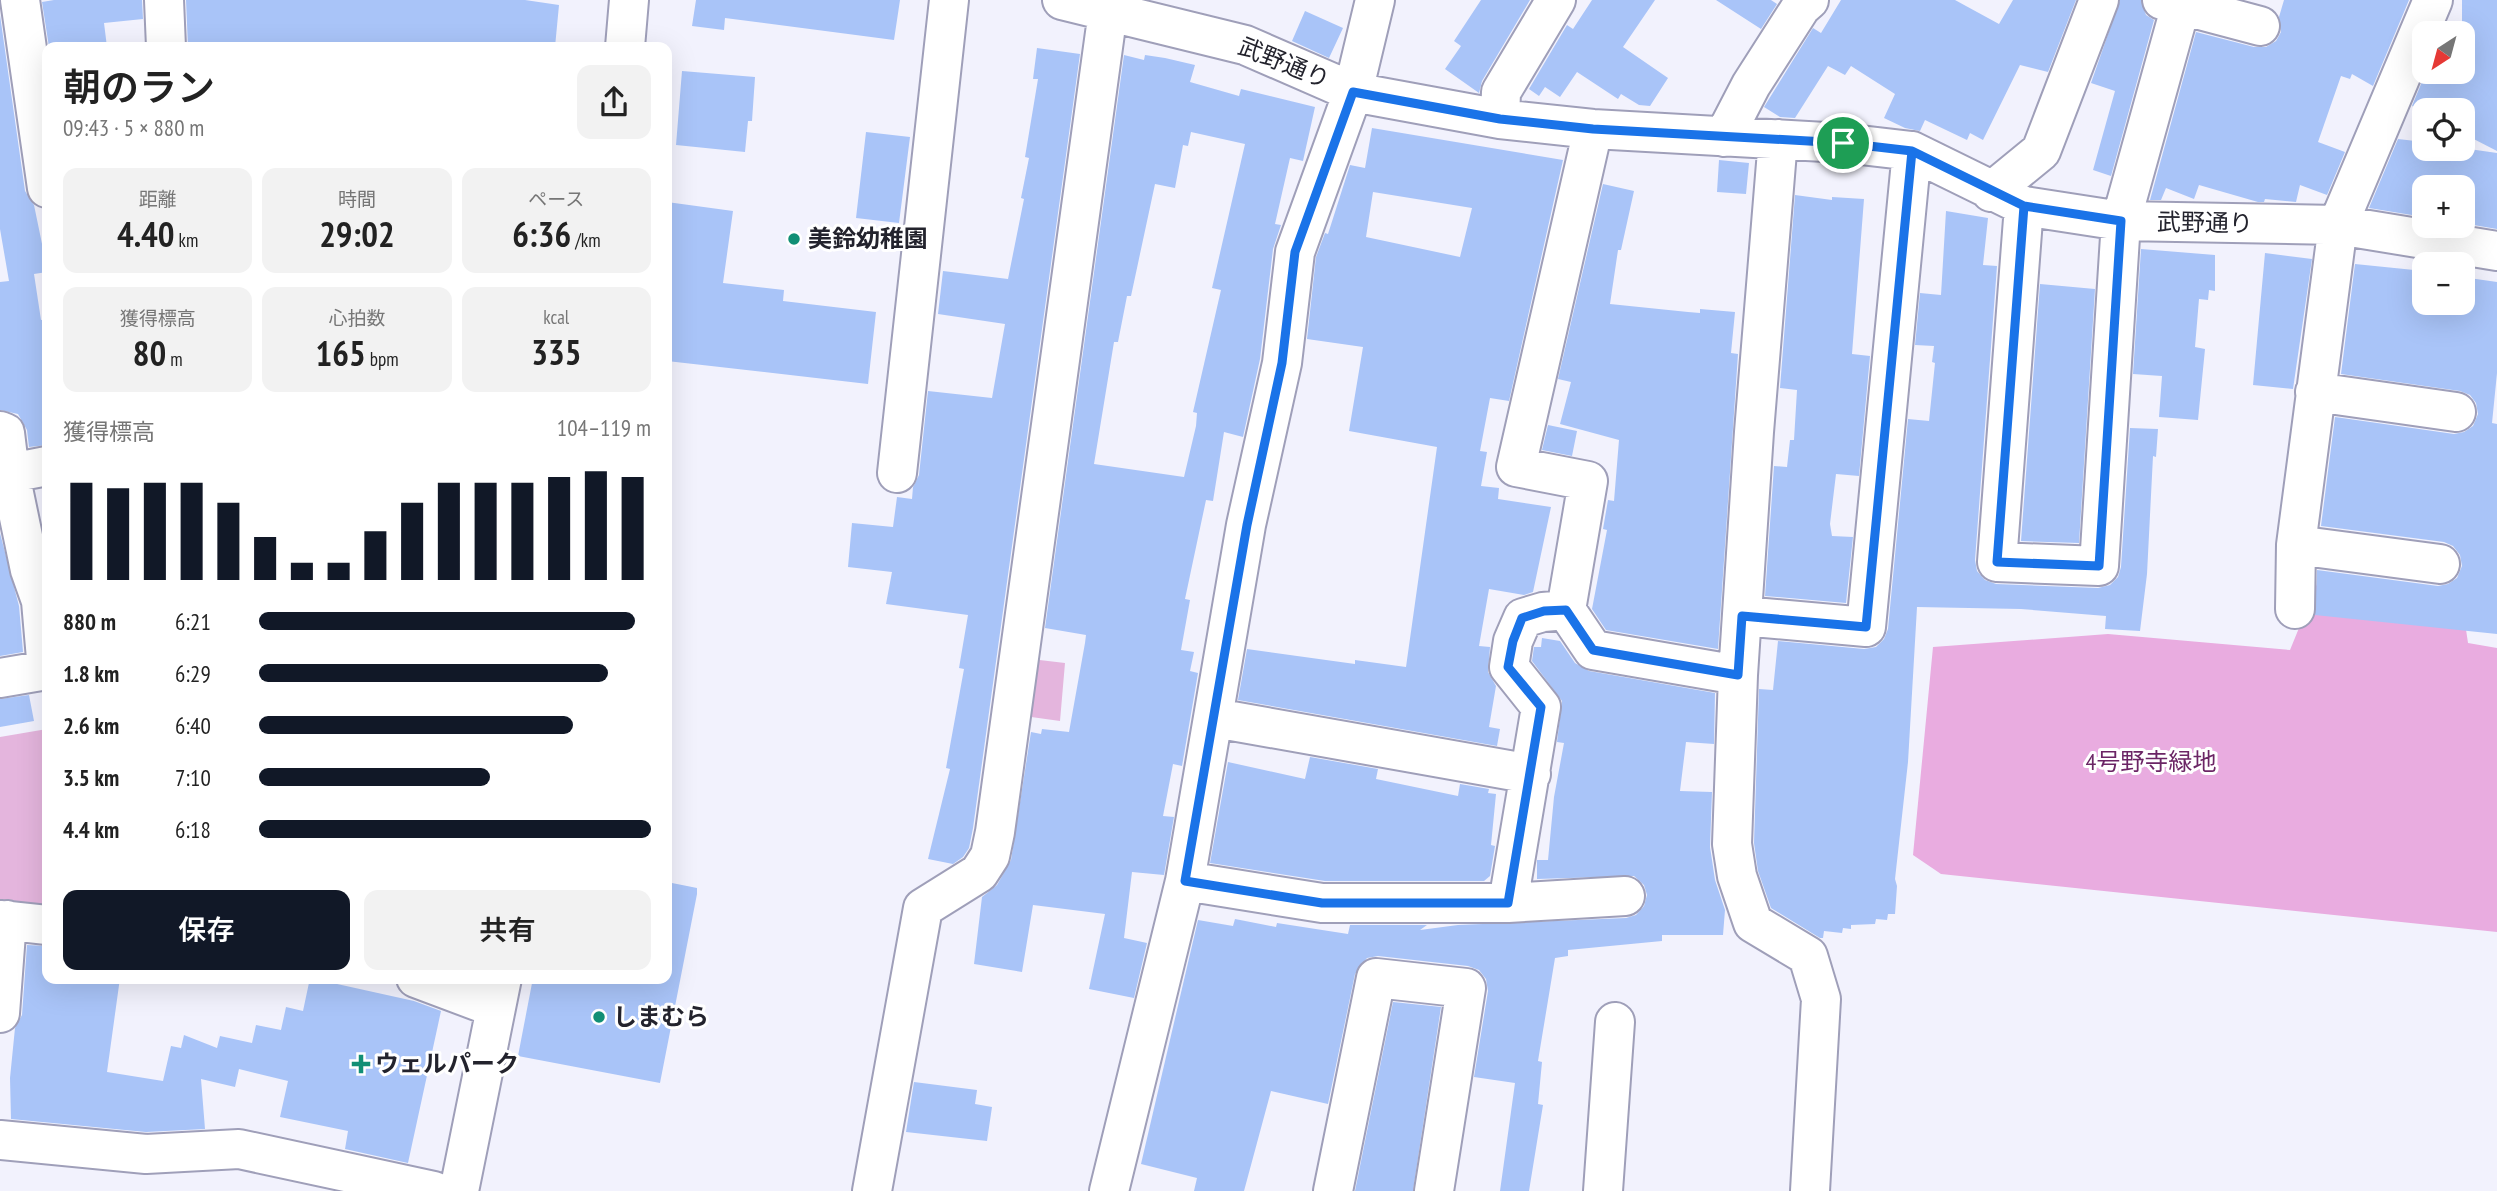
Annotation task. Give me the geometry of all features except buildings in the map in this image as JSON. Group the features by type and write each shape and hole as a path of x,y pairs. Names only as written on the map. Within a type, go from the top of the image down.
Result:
{"street":[{"path":"20,0 42,153"},
{"path":"164,0 166,42"},
{"path":"625,42 629,0"},
{"path":"897,473 949,0"},
{"name":"武野通り","path":"1062,0 1176,25 1245,45 1353,92 1500,119 1593,129 1778,139 1912,151 2008,199 2121,221 2338,225 2497,251"},
{"path":"1109,1191 1185,881 1247,525 1282,363 1295,252 1353,92 1375,0"},
{"path":"1500,119 1501,92 1556,0"},
{"path":"2099,0 2041,150 2008,199 1997,562 2099,566 2121,221 2171,3 2260,26"},
{"path":"2295,609 2296,545 2338,225 2433,0"},
{"path":"1724,137 1800,2"},
{"path":"872,1191 923,908 979,873 990,856 995,832 1108,11"},
{"path":"1593,129 1516,467 1588,481 1566,610 1593,650 1738,675"},
{"path":"1778,139 1738,675 1732,844 1737,876 1754,923 1808,956 1821,999 1810,1191"},
{"path":"1742,616 1866,627 1912,151"},
{"path":"2315,392 2456,412"},
{"path":"0,430 5,432 5,475 30,570 42,597"},
{"path":"5,475 42,467"},
{"path":"2296,545 2440,564"},
{"path":"1508,903 1541,707 1508,667 1513,641 1522,618 1544,611 1566,610"},
{"path":"0,678 42,671"},
{"path":"1215,718 1531,774"},
{"path":"1185,881 1322,903 1508,903 1625,896"},
{"path":"0,1013 4,920 42,924"},
{"path":"1333,1191 1376,978 1466,988 1434,1191"},
{"path":"449,984 499,993 459,1191"},
{"path":"1603,1191 1615,1022"},
{"path":"0,1140 146,1154 239,1149 434,1191"}],"shaded area":[{"path":"1031,659 1065,663 1060,721 1024,716"},
{"path":"42,730 42,911 0,910 0,737"}],"green space":[{"name":"4号野寺緑地","path":"2317,584 2464,616 2468,643 2497,648 2497,932 1941,874 1913,855 1933,647 2108,634 2290,650"}],"place":[{"name":"美鈴幼稚園","path":"794,239"},
{"name":"しまむら","path":"599,1017"},
{"name":"ウェルパーク","path":"361,1064"}],"route":[{"path":"1843,143 1593,129 1500,119 1353,92 1295,252 1290,276 1282,363 1247,525 1185,881 1322,903 1508,903 1541,707 1508,667 1513,641 1522,618 1544,611 1566,610 1593,650 1738,675 1742,616 1866,627 1912,151 2024,206 2121,221 2099,566 1997,562 2024,206 1992,192 1912,151 1843,143"}]}
